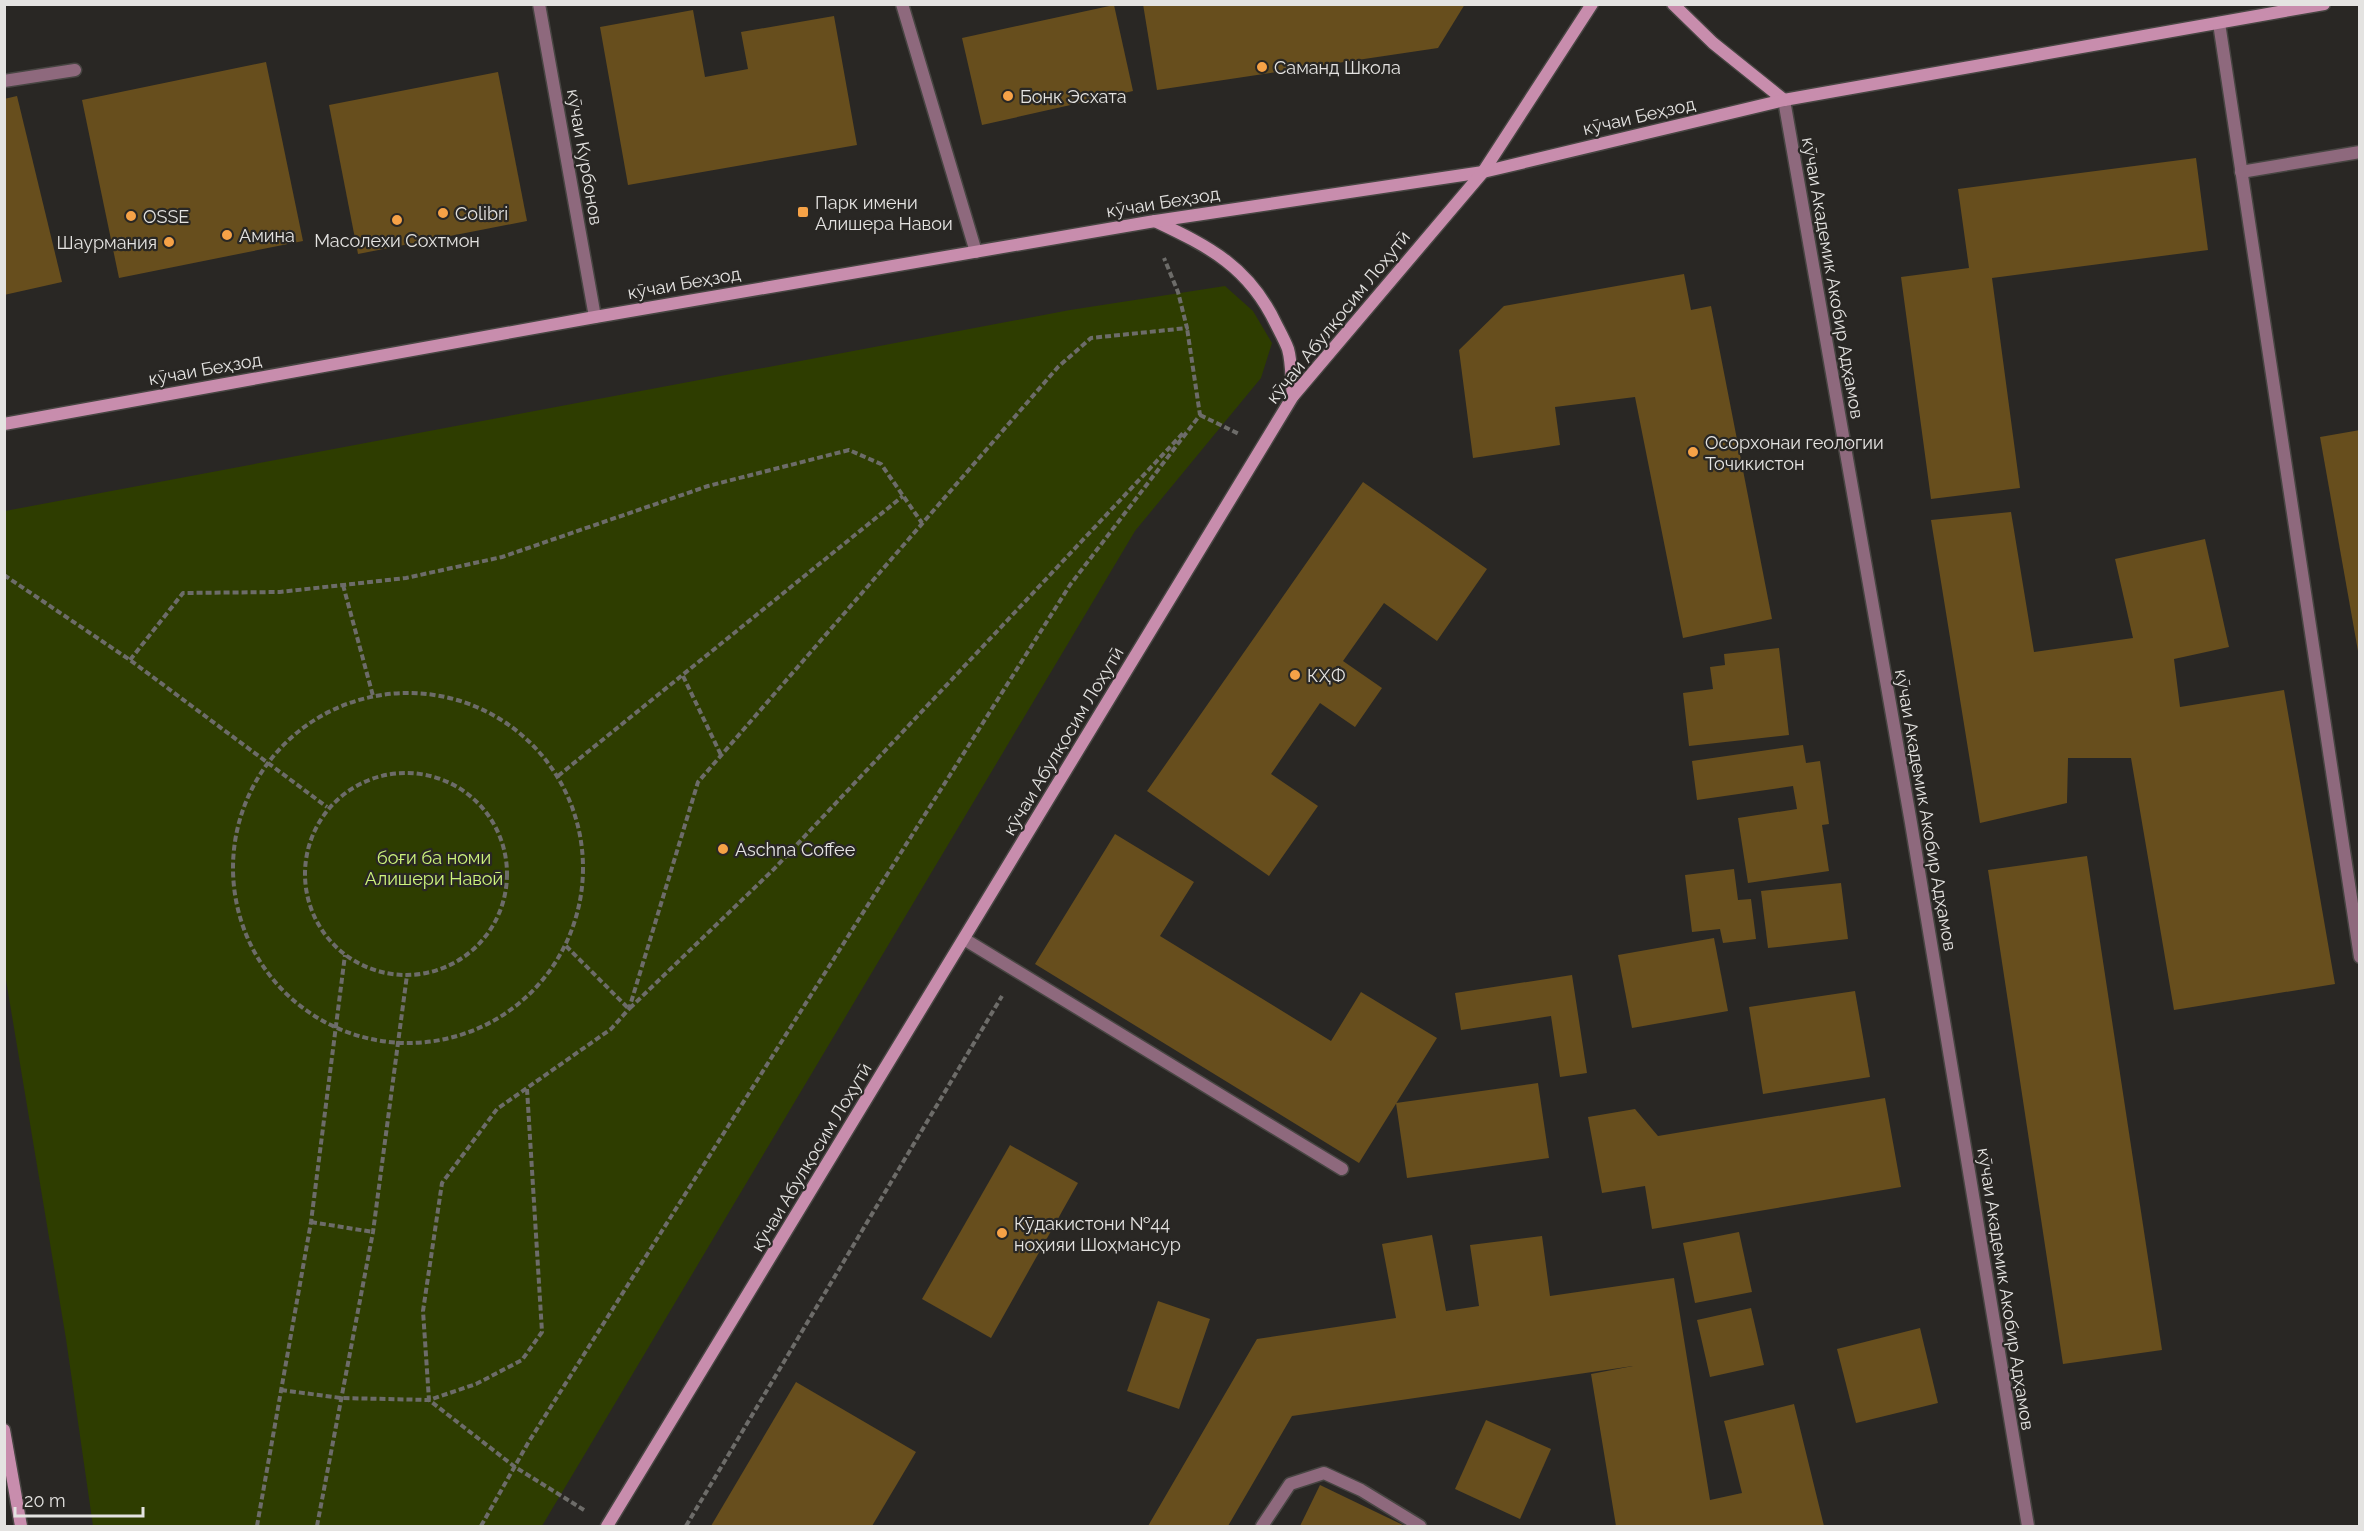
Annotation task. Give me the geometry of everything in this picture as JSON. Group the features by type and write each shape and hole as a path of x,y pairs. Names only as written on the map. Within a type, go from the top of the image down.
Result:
{"street":[{"name":"кӯчаи Курбонов","path":"539,4 595,317"},
{"path":"902,4 976,252"},
{"name":"кӯчаи Абулқосим Лоҳутӣ","path":"607,1526 1293,396 1483,172 1592,4"},
{"path":"1673,4 1713,44 1784,100"},
{"name":"кӯчаи Беҳзод","path":"4,424 595,317 1151,221 1483,172 1784,100 2324,4"},
{"path":"2219,23 2360,957"},
{"path":"4,81 75,70"},
{"name":"кӯчаи Академик Акобир Адҳамов","path":"1784,100 1911,824 2028,1527"},
{"path":"2241,172 2360,152"},
{"path":"1151,221 1190,237 1224,259 1250,280 1267,306 1288,350 1293,396"},
{"path":"964,939 1342,1169"},
{"path":"4,1430 7,1460 21,1527"},
{"path":"1262,1527 1290,1485 1324,1473 1361,1490 1420,1527"}],"path":[{"path":"481,1527 515,1467 1070,585 1200,415 1187,328 1178,292 1151,221"},
{"path":"629,1009 698,782 1058,367 1091,338 1187,328"},
{"path":"1200,415 1262,445"},
{"path":"607,1526 515,1467 429,1400 423,1311 442,1183 497,1109 610,1029 774,869 1200,415"},
{"path":"130,660 183,592 280,592 406,578 502,557 708,486 849,450 881,464 922,524"},
{"path":"558,776 903,496"},
{"path":"4,575 130,660 327,807"},
{"path":"343,585 373,696"},
{"path":"683,676 721,755"},
{"path":"421,694 444,696 478,707 509,724 536,748 558,776 574,808 582,843 584,878 579,913 566,946 549,975 526,1000 498,1020 467,1034 446,1039 398,1044 367,1039 336,1027 305,1011 280,988 259,962 244,931 235,899 232,865 236,831 246,799 268,763 284,743 311,722 341,705 373,696 421,694"},
{"path":"416,773 442,779 466,792 486,811 500,835 507,861 507,889 500,914 487,936 468,955 445,968 407,975 393,975 368,968 345,955 327,937 313,915 305,891 304,865 310,840 327,807 362,782 388,774 416,773"},
{"path":"566,946 629,1009"},
{"path":"257,1527 311,1222 345,955"},
{"path":"686,1527 1017,971"},
{"path":"317,1527 373,1232 407,975"},
{"path":"281,1390 341,1398 429,1400 476,1384 522,1360 542,1332 527,1088"},
{"path":"311,1222 373,1232"}],"green space":[{"name":"боғи ба номи Алишери Навоӣ","path":"1225,286 1253,311 1272,343 1261,378 1135,531 542,1526 93,1526 66,1339 5,974 5,511 1070,310"}],"building":[{"path":"1143,4 1465,4 1438,48 1157,90"},
{"path":"1114,5 1133,91 982,125 962,38"},
{"path":"693,10 705,77 748,69 741,32 834,16 857,145 628,185 600,27"},
{"path":"266,62 303,241 119,278 82,100"},
{"path":"498,72 527,221 358,254 329,105"},
{"path":"17,96 62,282 4,295 4,99"},
{"path":"2196,158 2208,250 1992,278 2020,488 1931,499 1901,277 1969,268 1958,189"},
{"name":"Осорхонаи геологии Точикистон","path":"1684,274 1691,310 1711,306 1772,619 1683,638 1635,397 1555,407 1560,445 1473,458 1459,350 1504,306"},
{"path":"2360,430 2360,651 2358,651 2320,437"},
{"name":"КҲФ","path":"1363,482 1487,569 1437,641 1384,603 1343,661 1382,688 1355,727 1320,703 1271,774 1318,806 1269,876 1147,791"},
{"path":"2011,512 2034,652 2133,638 2115,559 2205,539 2229,647 2174,659 2180,707 2284,690 2335,984 2174,1010 2131,758 2068,758 2067,803 1980,823 1931,520"},
{"path":"1779,648 1789,735 1689,746 1683,693 1713,689 1710,667 1725,665 1724,654"},
{"path":"1803,745 1806,763 1820,761 1829,824 1822,825 1829,871 1748,883 1738,818 1797,809 1793,786 1697,800 1692,761"},
{"path":"1115,834 1194,882 1160,936 1331,1041 1361,992 1437,1038 1359,1163 1035,964"},
{"path":"2087,856 2162,1350 2063,1364 1988,870"},
{"path":"1734,869 1738,900 1751,899 1756,939 1723,943 1720,929 1692,932 1685,875"},
{"path":"1841,883 1848,939 1768,948 1761,891"},
{"path":"1714,938 1728,1011 1632,1028 1618,955"},
{"path":"1572,975 1587,1073 1560,1077 1551,1016 1461,1030 1455,993"},
{"path":"1855,991 1870,1077 1763,1094 1749,1007"},
{"path":"1538,1083 1549,1158 1407,1178 1396,1103"},
{"path":"1885,1098 1901,1187 1652,1229 1645,1186 1602,1193 1588,1117 1635,1109 1658,1136"},
{"path":"1010,1145 1078,1183 991,1338 922,1299"},
{"path":"1739,1232 1752,1292 1695,1303 1683,1243"},
{"path":"1432,1235 1446,1311 1479,1306 1470,1245 1542,1236 1550,1296 1674,1278 1710,1500 1742,1493 1724,1421 1794,1404 1824,1526 1616,1526 1591,1374 1633,1366 1292,1416 1228,1526 1148,1526 1257,1339 1396,1318 1382,1244"},
{"path":"1158,1301 1210,1319 1179,1409 1127,1391"},
{"path":"1751,1308 1764,1365 1710,1377 1697,1320"},
{"path":"1920,1328 1938,1403 1856,1423 1837,1349"},
{"path":"796,1382 916,1452 872,1526 711,1526"},
{"path":"1486,1420 1551,1449 1520,1519 1455,1489"},
{"path":"1320,1485 1405,1526 1300,1526"}],"place":[{"name":"Саманд Школа","path":"1262,67"},
{"name":"Бонк Эсхата","path":"1008,96"},
{"name":"Парк имени Алишера Навои","path":"803,212"},
{"name":"Colibri","path":"443,213"},
{"name":"OSSE","path":"131,216"},
{"name":"Масолехи Сохтмон","path":"397,220"},
{"name":"Амина","path":"227,235"},
{"name":"Шаурмания","path":"169,242"},
{"name":"Осорхонаи геологии Точикистон","path":"1693,452"},
{"name":"КҲФ","path":"1295,675"},
{"name":"Aschna Coffee","path":"723,849"},
{"name":"Кӯдакистони №44 ноҳияи Шоҳмансур","path":"1002,1233"}]}
